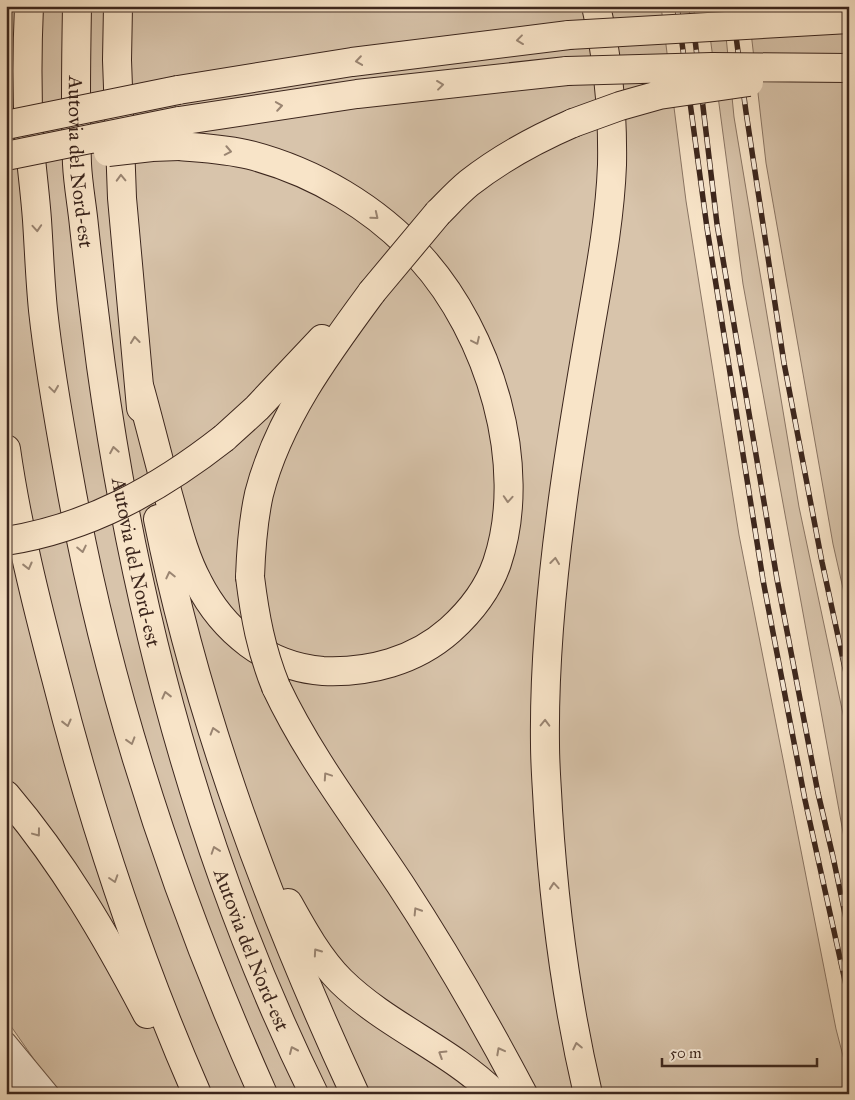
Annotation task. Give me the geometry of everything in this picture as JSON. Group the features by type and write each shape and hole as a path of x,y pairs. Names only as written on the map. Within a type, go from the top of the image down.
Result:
{"highway":[{"path":"29,6 27,49 29,134 43,311 57,415 81,544 103,638 128,730 161,837 200,946 263,1094"},
{"name":"Autovia del Nord-est","path":"77,6 77,165 108,417 128,532 173,720 233,903 266,990 314,1094"},
{"path":"118,6 117,60 122,198 147,466 179,614 228,778 256,860 320,1018 355,1094"},
{"path":"588,1094 572,1016 557,916 550,838 545,745 547,663 552,588 572,433 600,270 612,167 609,75 596,6"},
{"path":"6,108 175,83 206,85 352,62 569,34 849,19"},
{"path":"6,173 123,150 179,133 357,94 567,71 712,67 849,69"},
{"path":"6,541 47,532 122,505 192,464 257,408 295,370 438,213 468,184 501,160 535,139 620,106 659,95 849,69"},
{"path":"6,125 175,83"},
{"path":"6,156 179,133 219,149 250,155 294,170 328,186 361,205 397,234 421,258 445,288 466,321 483,356 494,388 507,460 509,493 505,530 497,564 483,593 465,616 444,636 421,651 371,669 344,672 315,670 285,664 258,651 232,630 213,605 194,574 176,524 140,389"},
{"path":"369,289 293,410 277,441 259,494 251,549 250,577 259,633 265,660 291,718 311,752 401,885 450,964 523,1094"},
{"path":"6,449 26,557 77,762 135,943 197,1094"},
{"path":"228,778 277,882 299,924 318,954 341,981 394,1023 462,1066 495,1094"},
{"path":"6,795 52,852 74,885 128,978 189,1094"}],"street":[{"path":"6,1042 49,1094"},
{"path":"6,1072 27,1094"}],"shaded area":[{"path":"6,6 661,6 686,201 739,535 836,1029 849,1079 849,1094 58,1094 6,1019"},
{"path":"706,6 723,6 734,117 799,507 849,742 849,865 743,284"},
{"path":"748,6 849,6 849,615 833,544 766,163"}],"railway":[{"path":"677,6 707,228 763,580 805,800 849,999"},
{"path":"691,6 717,224 777,579 818,793 849,933"},
{"path":"732,6 784,363 822,562 849,687"}]}
